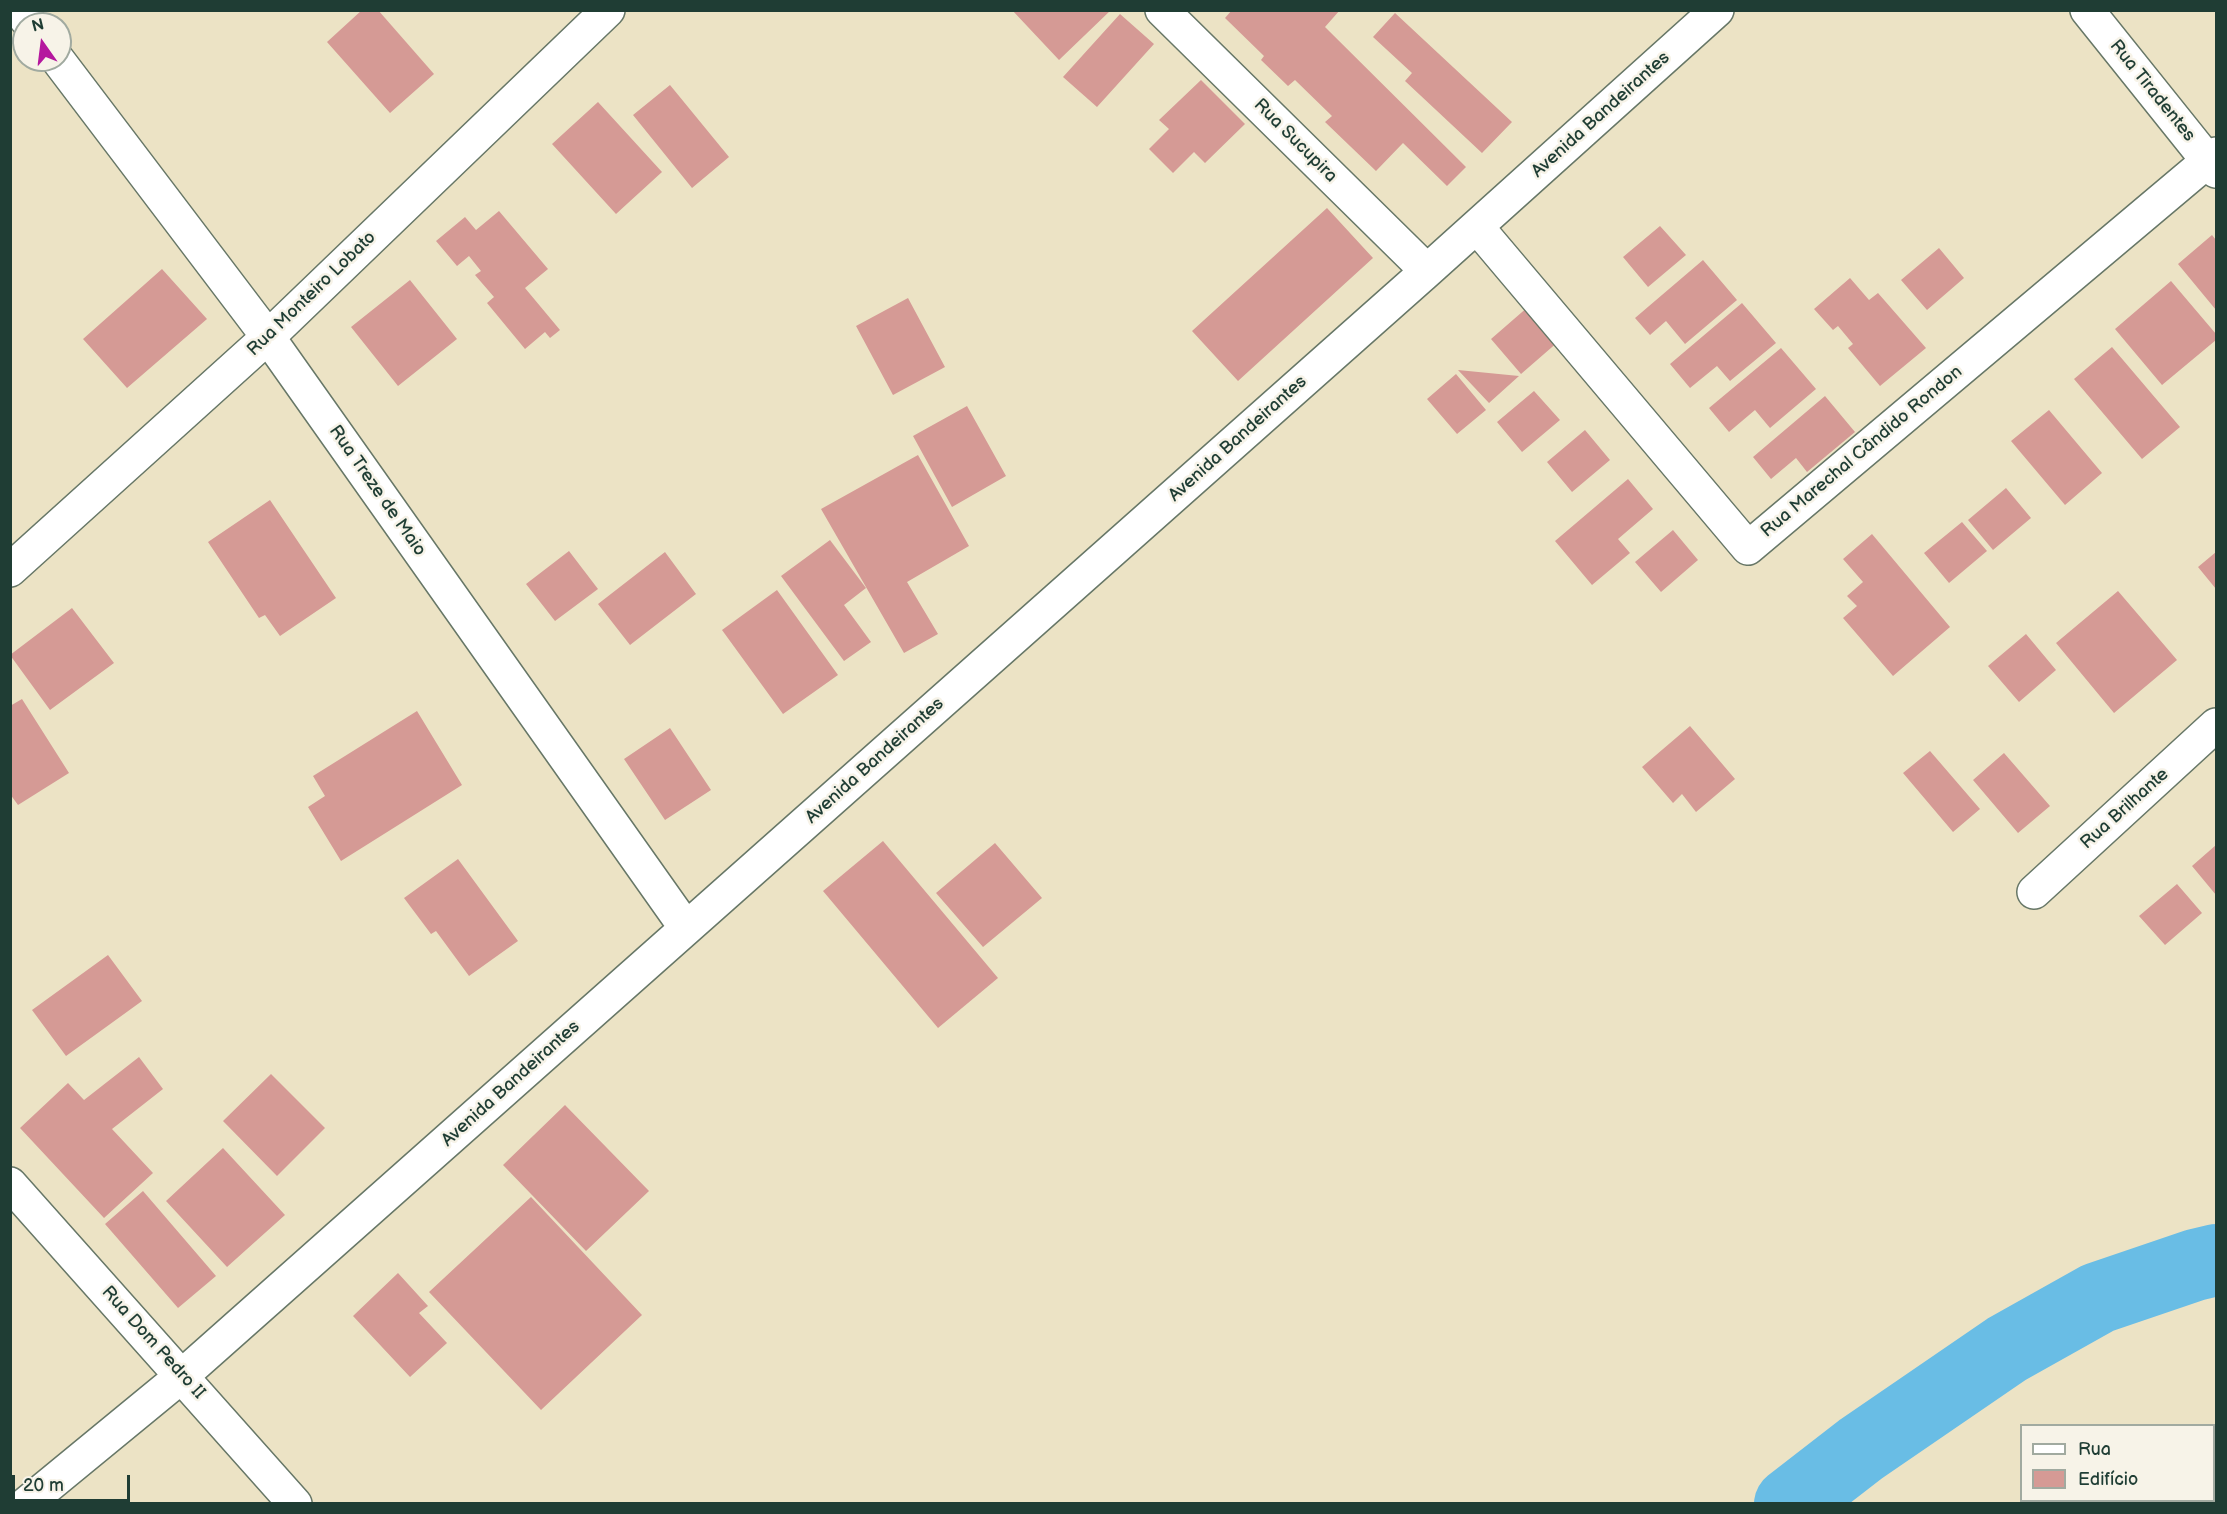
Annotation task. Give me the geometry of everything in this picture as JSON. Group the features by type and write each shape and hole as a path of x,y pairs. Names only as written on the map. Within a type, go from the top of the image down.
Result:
{"street":[{"name":"Rua Monteiro Lobato","path":"10,570 268,337 608,10"},
{"name":"Rua Sucupira","path":"1162,10 1427,272"},
{"name":"Avenida Bandeirantes","path":"26,1503 183,1376 1427,272 1717,10"},
{"name":"Rua Tiradentes","path":"2087,10 2214,162"},
{"name":"Rua Treze de Maio","path":"67,72 268,337 687,928"},
{"name":"Rua Marechal Cândido Rondon","path":"1477,226 1748,549 2214,162"},
{"name":"Rua Brilhante","path":"2034,892 2217,725"},
{"name":"Rua Dom Pedro II","path":"10,1184 295,1503"}],"building":[{"path":"362,10 378,10 434,74 390,113 327,42"},
{"path":"1012,10 1111,10 1059,60"},
{"path":"1232,10 1340,10 1325,27 1466,167 1447,186 1403,143 1376,171 1325,122 1332,116 1295,80 1288,86 1261,60 1264,56 1225,18"},
{"path":"1395,13 1512,122 1482,153 1405,81 1412,73 1373,37"},
{"path":"1120,14 1154,44 1097,107 1063,77"},
{"path":"1201,80 1245,124 1205,163 1194,152 1173,173 1149,149 1169,129 1159,120"},
{"path":"670,85 729,157 692,188 633,115"},
{"path":"598,102 662,172 616,214 552,144"},
{"path":"1327,208 1373,258 1238,381 1192,331"},
{"path":"499,211 548,269 525,288 560,330 550,338 545,332 525,349 487,303 494,297 475,275 481,271 469,256 457,266 436,241 465,217 476,230"},
{"path":"1660,226 1686,255 1648,287 1623,257"},
{"path":"2212,235 2216,240 2216,310 2178,264"},
{"path":"1939,248 1964,278 1927,310 1901,280"},
{"path":"1703,260 1737,300 1685,344 1666,321 1650,335 1635,318"},
{"path":"162,269 207,319 127,388 83,339"},
{"path":"1850,278 1869,300 1878,293 1926,348 1880,386 1848,348 1853,344 1838,326 1833,330 1814,309"},
{"path":"410,280 457,339 398,386 351,327"},
{"path":"2171,281 2216,334 2216,340 2162,385 2115,329"},
{"path":"908,298 945,367 893,395 856,326"},
{"path":"1742,303 1776,343 1730,381 1717,366 1690,388 1670,364"},
{"path":"1529,306 1559,341 1521,374 1491,339"},
{"path":"2112,347 2180,427 2142,459 2074,379"},
{"path":"1781,348 1816,389 1770,428 1755,410 1729,432 1709,408"},
{"path":"1458,370 1519,376 1489,403"},
{"path":"1456,374 1486,410 1457,434 1427,399"},
{"path":"1534,391 1560,420 1522,452 1497,422"},
{"path":"1825,396 1855,432 1807,472 1796,458 1771,479 1753,457"},
{"path":"967,406 1006,476 952,507 913,436"},
{"path":"2049,410 2102,473 2065,505 2011,441"},
{"path":"1585,430 1610,460 1572,492 1547,462"},
{"path":"918,455 969,546 907,582 938,634 904,653 821,509"},
{"path":"1628,479 1653,509 1618,539 1630,553 1592,585 1555,541"},
{"path":"2006,488 2031,518 1993,550 1968,520"},
{"path":"270,500 336,598 280,636 265,615 259,618 208,542"},
{"path":"1962,522 1987,551 1949,583 1924,553"},
{"path":"1673,530 1698,560 1661,592 1635,562"},
{"path":"1872,534 1950,627 1893,676 1843,618 1857,606 1847,596 1863,582 1843,559"},
{"path":"830,540 866,588 844,605 871,642 844,661 781,576"},
{"path":"569,551 598,589 555,621 526,584"},
{"path":"665,552 696,594 630,645 598,604"},
{"path":"2216,552 2216,589 2198,567"},
{"path":"777,590 838,675 783,714 722,630"},
{"path":"2118,591 2177,660 2114,713 2056,643"},
{"path":"72,608 114,663 50,710 10,655"},
{"path":"2026,634 2056,670 2019,702 1988,666"},
{"path":"22,699 69,773 18,805 10,794 10,706"},
{"path":"417,711 462,785 341,861 308,807 325,796 313,776"},
{"path":"1690,726 1735,779 1696,812 1682,794 1673,803 1642,767"},
{"path":"670,728 711,790 665,820 624,759"},
{"path":"1930,751 1980,809 1953,832 1903,773"},
{"path":"2004,753 2050,806 2018,833 1973,780"},
{"path":"883,841 998,978 938,1028 823,891"},
{"path":"995,843 1042,898 983,947 936,893"},
{"path":"2216,845 2216,895 2192,866"},
{"path":"458,859 518,941 469,976 436,931 431,934 404,898"},
{"path":"2177,884 2202,913 2165,945 2139,916"},
{"path":"108,955 142,1001 66,1056 32,1010"},
{"path":"139,1057 163,1089 112,1129 153,1173 104,1218 20,1128 68,1083 84,1100"},
{"path":"271,1074 325,1128 277,1176 223,1121"},
{"path":"565,1105 649,1191 586,1251 503,1165"},
{"path":"223,1148 285,1215 227,1267 166,1201"},
{"path":"143,1191 216,1276 178,1308 105,1224"},
{"path":"531,1197 642,1315 541,1410 429,1292"},
{"path":"398,1273 428,1306 419,1313 447,1343 410,1377 353,1316"}],"waterway":[{"path":"1790,1504 1861,1449 2007,1349 2098,1298 2216,1260"}]}
